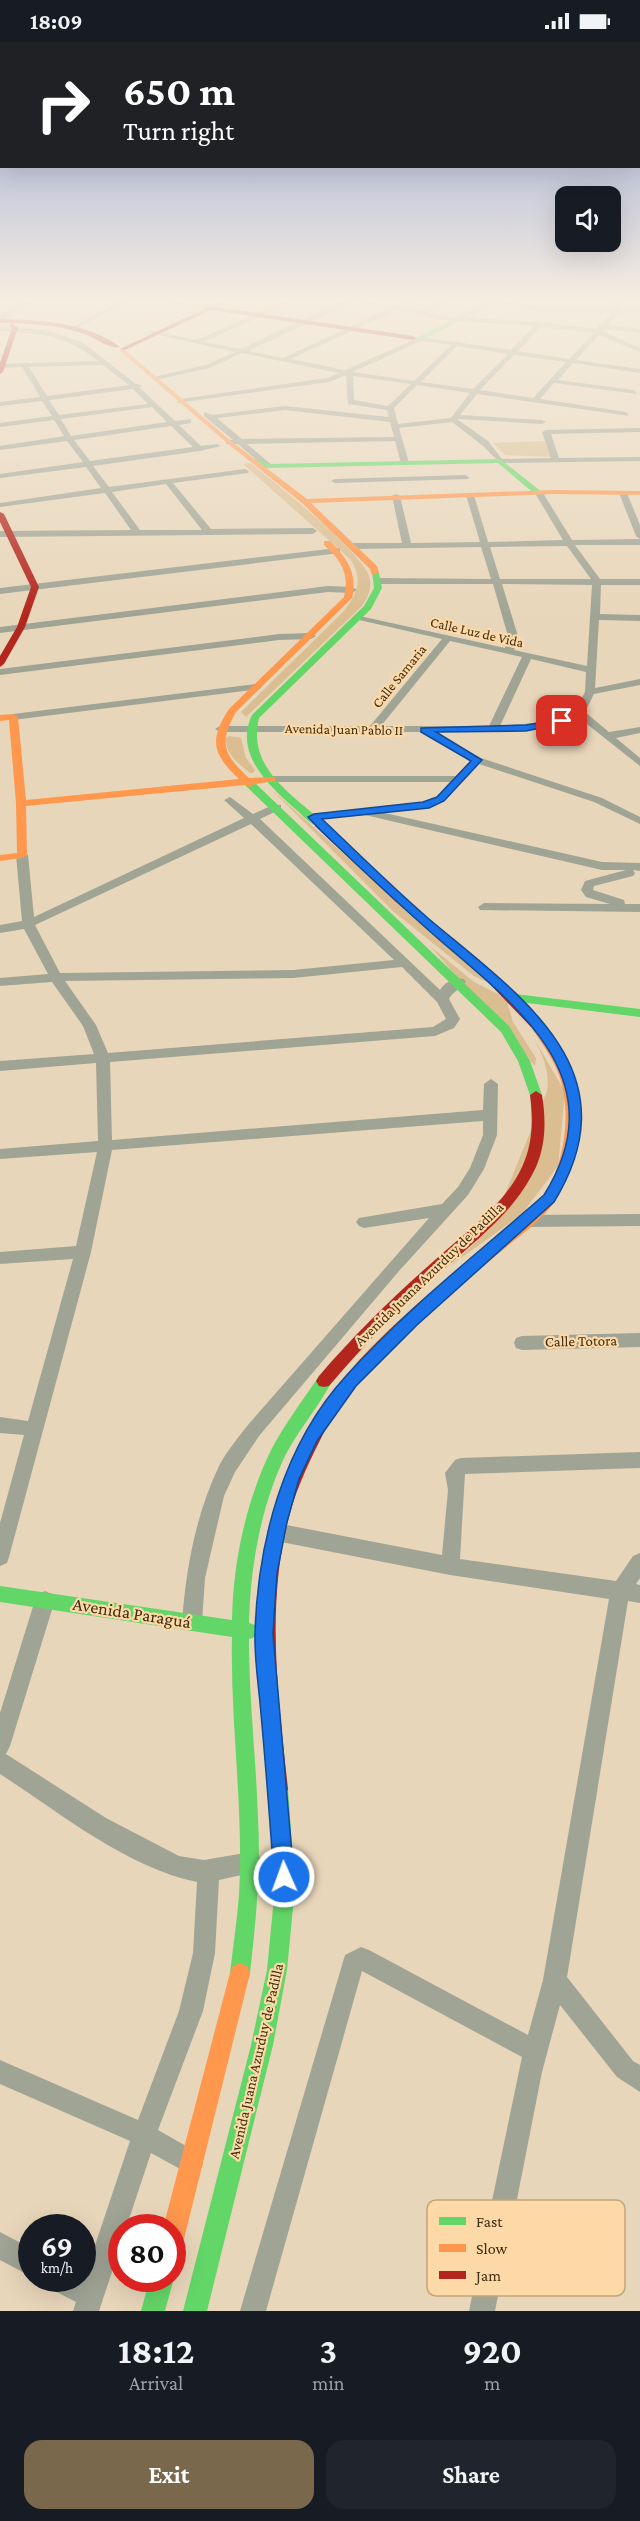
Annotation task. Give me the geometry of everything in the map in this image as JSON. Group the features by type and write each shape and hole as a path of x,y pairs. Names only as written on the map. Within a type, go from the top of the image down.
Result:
{"main road":[{"path":"169,404 188,421 229,446"},
{"path":"189,404 277,498"},
{"path":"245,465 501,461 538,493"},
{"path":"245,465 305,501 354,546 374,568 378,581 375,597 358,617 266,706 249,728"},
{"path":"305,501 400,496 640,493"},
{"path":"0,514 4,534 36,587 21,627 0,664"},
{"path":"220,729 232,711 341,607 352,590 351,571 337,551 299,518"},
{"path":"0,858 22,855 21,803 7,717"},
{"name":"Avenida Juana Azurduy de Padilla","path":"195,2311 265,2034 279,1966 284,1916 285,1858 264,1634 269,1573 276,1532 291,1479 311,1437 350,1381 412,1321 549,1199 562,1177 572,1149 576,1109 570,1081 560,1056 537,1022 515,998 417,914 271,779 253,758 249,748 249,728"},
{"name":"Avenida Juana Azurduy de Padilla","path":"179,2214 228,2028 246,1940 252,1895 236,1629 247,1542 260,1495 276,1453 314,1391 385,1314 494,1214 516,1188 534,1153 539,1118 536,1093 517,1046 491,1014 277,807 229,765 219,749 220,729"},
{"path":"21,803 271,779"},
{"path":"397,924 426,940 475,980 515,998 640,1013"},
{"path":"515,998 514,1017 532,1044"},
{"path":"536,1093 540,1062"},
{"name":"Avenida Paraguá","path":"0,1594 264,1634"},
{"path":"153,2311 158,2292"}],"street":[{"path":"49,404 87,464 138,532"},
{"path":"191,404 211,417 229,446 269,466"},
{"path":"363,404 390,408"},
{"path":"390,408 394,404"},
{"path":"454,418 465,404"},
{"path":"560,404 626,414"},
{"path":"0,425 154,405 171,424 200,448"},
{"path":"211,417 285,408 395,423 454,418 542,423"},
{"path":"390,408 405,463"},
{"path":"454,418 485,443 501,461 640,459"},
{"path":"0,448 188,421"},
{"path":"556,460 545,433 640,430"},
{"path":"0,476 200,448 400,439"},
{"path":"0,506 167,482 245,465"},
{"path":"335,480 465,477"},
{"path":"399,479 407,546"},
{"path":"167,482 208,531"},
{"path":"538,493 569,543 597,581 590,692 579,713 640,763"},
{"path":"622,493 640,536"},
{"path":"470,495 513,636 508,653"},
{"path":"4,534 313,531"},
{"path":"354,546 640,542"},
{"path":"0,591 337,551"},
{"path":"378,581 640,582"},
{"path":"0,630 328,589 352,590"},
{"name":"Calle Luz de Vida","path":"358,617 590,670"},
{"path":"596,617 640,618"},
{"path":"0,672 279,637 312,636"},
{"name":"Calle Samaria","path":"372,729 447,639"},
{"path":"493,729 527,657"},
{"path":"590,692 640,682"},
{"path":"7,717 256,687"},
{"name":"Avenida Juan Pablo II","path":"220,729 493,729 546,725 579,713"},
{"path":"607,736 640,729"},
{"path":"424,730 477,760 598,800 640,821"},
{"path":"314,817 425,805 440,799 477,760"},
{"path":"271,779 461,779"},
{"path":"0,1066 435,1031 449,1025 453,1019 442,999 276,839 230,800"},
{"path":"0,929 28,924 252,821 277,807"},
{"path":"368,812 602,867 640,868"},
{"path":"0,1557 83,1252 105,1147 103,1058 89,1025 56,977 28,924 22,855"},
{"path":"640,868 597,880 589,884 587,890 599,897 640,908"},
{"path":"484,907 640,908"},
{"path":"0,982 56,977 293,974 404,963"},
{"path":"442,999 448,988 459,982"},
{"path":"192,1622 195,1578 215,1496 228,1467 253,1431 393,1267 448,1209 477,1169 490,1135 491,1084"},
{"path":"0,1154 491,1115"},
{"path":"364,1222 448,1209"},
{"path":"526,1221 640,1220"},
{"path":"0,1258 83,1252"},
{"name":"Calle Totora","path":"522,1343 640,1340"},
{"path":"0,1425 35,1429"},
{"path":"450,1566 457,1490 454,1473 461,1466 640,1460"},
{"path":"276,1532 450,1566 630,1593"},
{"path":"505,2200 535,2051 555,1980 630,1593 640,1562"},
{"path":"0,1746 45,1600"},
{"path":"0,1762 140,1850 172,1867 196,1872 285,1858"},
{"path":"74,2292 89,2303 144,2135 190,2011 204,1953 209,1869"},
{"path":"252,2311 353,1963 361,1958 535,2051"},
{"path":"555,1980 625,2069 640,2080"},
{"path":"0,2072 144,2135 193,2163 229,2174"},
{"path":"0,2245 18,2256"},
{"path":"482,2311 485,2296"}],"shaded area":[{"path":"545,441 551,457 505,455 493,443"},
{"path":"250,463 316,517 351,551 369,576 370,588 362,606 246,717 241,712 344,611 352,599 358,580 350,559 243,464"},
{"path":"229,736 241,738 246,758 255,770 253,773 233,758 226,744 226,738"},
{"path":"271,789 487,982 474,976 394,912"},
{"path":"430,946 474,982 498,994 507,1002 513,1022 536,1058 535,1066"},
{"path":"532,1034 565,1092 558,1166 522,1214 450,1266 491,1228 547,1091 547,1071"}],"traffic: fast":[{"path":"254,460 269,466 500,461 539,493"},
{"path":"319,824 269,777 252,749 251,733 255,717 368,607 378,588 375,573"},
{"path":"250,784 505,1029 524,1061 536,1095"},
{"path":"515,998 640,1013"},
{"path":"240,1973 249,1895 249,1819 240,1670 241,1597 252,1525 278,1453 324,1381"},
{"path":"0,1594 249,1631"},
{"path":"195,2311 262,2045 277,1970 285,1887 278,1789"},
{"path":"153,2311 158,2292"}],"traffic: slow":[{"path":"185,404 229,442 305,501 374,568 375,573"},
{"path":"305,501 554,492 640,493"},
{"path":"250,784 225,759 221,751 221,734 232,711 348,598 350,574 344,561 327,543"},
{"path":"0,718 13,717 21,803 22,855 0,858"},
{"path":"21,803 271,779"},
{"path":"324,1416 341,1392 380,1348 424,1308 530,1220 549,1199 568,1154 573,1115 566,1077 548,1041 535,1024"},
{"path":"178,2214 240,1973"}],"traffic: jam":[{"path":"0,514 35,587 21,627 0,664"},
{"path":"319,824 399,899 487,974 535,1024"},
{"path":"324,1381 380,1320 490,1220 512,1195 529,1167 535,1150 538,1123 536,1095"},
{"path":"278,1789 269,1692 268,1644 269,1597 274,1551 284,1505 301,1460 324,1416"}],"route":[{"path":"284,1877 285,1858 264,1634 269,1573 278,1522 291,1479 311,1437 350,1381 412,1321 549,1199 562,1177 572,1149 576,1125 576,1109 570,1081 560,1056 537,1022 515,998 417,914 314,817 425,805 440,799 477,760 424,730 526,728 562,721"}]}
